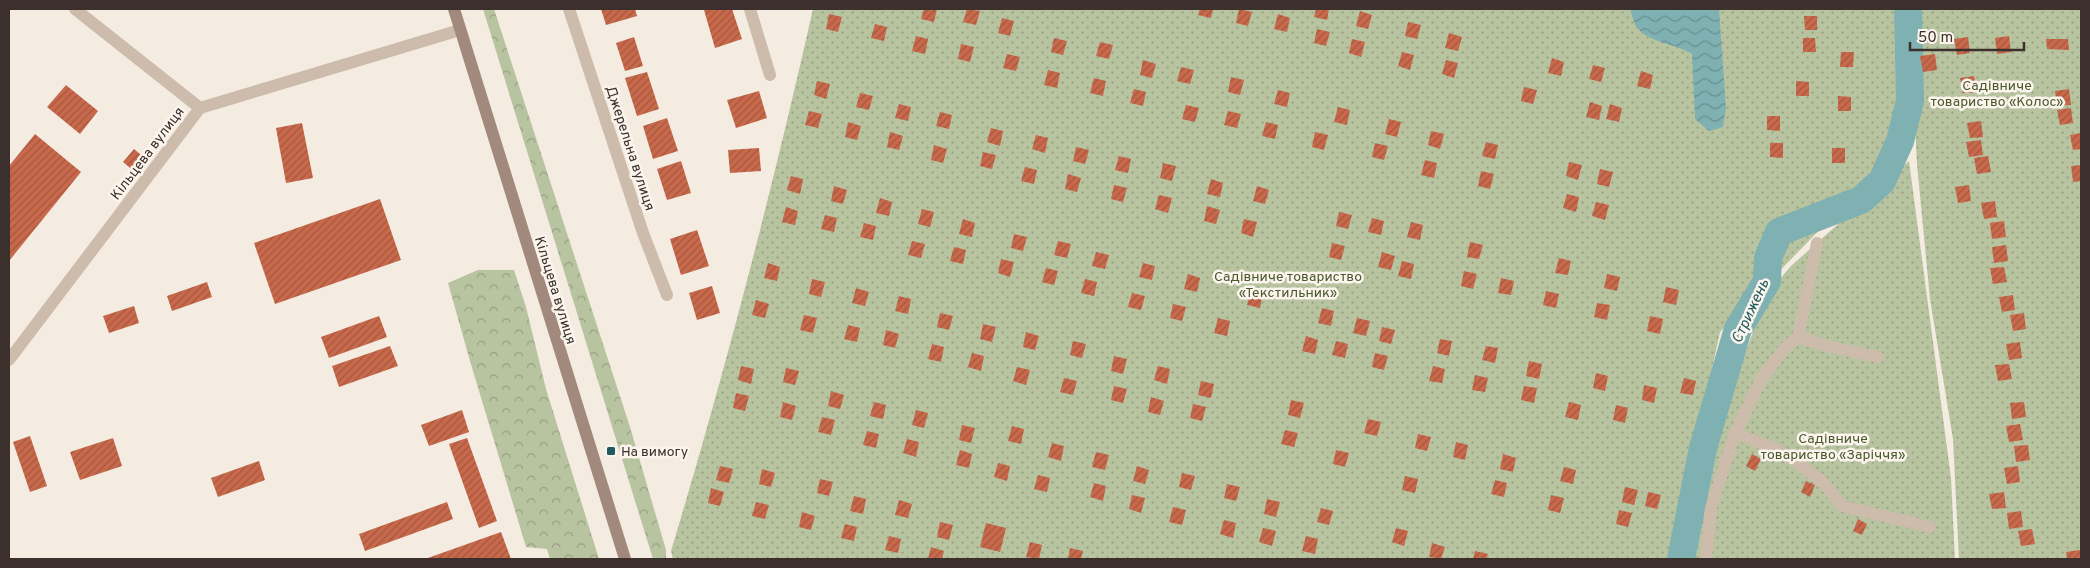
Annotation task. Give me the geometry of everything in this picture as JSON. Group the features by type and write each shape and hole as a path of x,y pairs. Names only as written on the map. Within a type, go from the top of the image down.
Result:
{"main road":[{"name":"Кільцева вулиця","path":"454,9 625,559"}],"street":[{"path":"75,9 200,108"},
{"name":"Джерельна вулиця","path":"569,9 643,233 667,295"},
{"path":"750,9 770,74"},
{"name":"Кільцева вулиця","path":"9,360 200,108 460,30"},
{"path":"1706,559 1711,508 1735,433 1762,378 1785,348 1798,337 1817,243"},
{"path":"1798,337 1827,346 1878,357"},
{"path":"1735,433 1776,449 1798,462 1824,483 1842,506 1930,527"}],"green space":[{"path":"483,9 494,9 630,427 666,550 666,559 653,559"},
{"name":"Садівниче товариство «Текстильник»","path":"813,9 1903,9 1904,100 1878,170 1720,332 1670,559 673,559 671,551 747,281"},
{"name":"Садівниче товариство «Колос»","path":"1909,9 2081,9 2081,559 1959,559 1953,439 1930,299 1917,164"},
{"name":"Садівниче товариство «Заріччя»","path":"1909,161 1951,478 1955,559 1690,559 1704,483 1742,362 1767,294 1791,266"},
{"path":"478,270 514,270 526,307 546,389 599,559 550,559 547,549 526,547 448,283"}],"water":[{"path":"1630,9 1719,9 1726,108 1723,127 1709,131 1695,119 1692,54 1643,33 1637,28"}],"building":[{"path":"601,9 635,9 637,16 606,25"},
{"path":"732,9 742,39 715,48 704,10"},
{"path":"924,9 937,9 934,22 921,19"},
{"path":"967,9 980,11 976,25 963,22"},
{"path":"1200,9 1213,9 1211,18 1198,15"},
{"path":"1239,9 1252,12 1248,26 1236,23"},
{"path":"1316,9 1329,9 1327,20 1314,17"},
{"path":"1360,11 1372,15 1368,29 1356,26"},
{"path":"829,14 842,17 838,32 826,29"},
{"path":"1278,14 1290,18 1287,32 1274,29"},
{"path":"1804,16 1817,16 1817,30 1805,30"},
{"path":"1002,18 1014,21 1010,36 998,33"},
{"path":"1408,22 1421,25 1417,39 1405,36"},
{"path":"875,24 887,27 884,41 871,38"},
{"path":"1317,29 1330,32 1326,46 1314,43"},
{"path":"1449,33 1462,37 1458,51 1445,48"},
{"path":"916,36 928,39 925,54 912,51"},
{"path":"2009,36 2011,52 1997,54 1995,38"},
{"path":"634,37 643,66 625,71 616,43"},
{"path":"1968,37 1970,53 1957,55 1954,39"},
{"path":"1054,38 1067,41 1063,55 1051,52"},
{"path":"1803,38 1815,38 1816,52 1803,52"},
{"path":"1352,39 1365,42 1361,57 1349,53"},
{"path":"2046,39 2068,39 2069,50 2047,49"},
{"path":"1100,42 1113,45 1109,59 1096,56"},
{"path":"961,44 974,47 970,62 958,59"},
{"path":"1402,52 1414,55 1410,70 1398,66"},
{"path":"1841,52 1854,52 1853,67 1840,67"},
{"path":"1007,54 1020,57 1016,71 1003,68"},
{"path":"1935,54 1937,70 1923,72 1920,56"},
{"path":"1552,58 1564,62 1561,76 1548,73"},
{"path":"1143,60 1156,64 1152,78 1140,75"},
{"path":"1446,60 1458,63 1454,78 1442,74"},
{"path":"1593,65 1605,68 1601,82 1589,79"},
{"path":"1181,67 1194,70 1190,84 1177,81"},
{"path":"1048,70 1060,73 1057,88 1044,85"},
{"path":"1641,71 1653,75 1650,89 1637,86"},
{"path":"647,72 659,109 637,116 625,78"},
{"path":"1974,76 1977,92 1963,93 1960,78"},
{"path":"1231,77 1244,80 1240,95 1228,92"},
{"path":"1094,78 1106,81 1103,96 1090,93"},
{"path":"817,81 830,84 826,99 814,95"},
{"path":"1796,81 1809,82 1809,96 1796,96"},
{"path":"66,85 98,111 80,134 47,107"},
{"path":"1524,87 1537,90 1533,104 1521,101"},
{"path":"1134,89 1146,92 1143,106 1130,103"},
{"path":"2069,89 2071,105 2057,106 2055,91"},
{"path":"1278,90 1290,93 1287,107 1274,104"},
{"path":"759,91 767,118 736,128 727,100"},
{"path":"860,93 873,96 869,110 856,107"},
{"path":"1838,96 1851,97 1851,111 1838,111"},
{"path":"1590,102 1602,106 1599,120 1586,117"},
{"path":"899,104 911,107 908,121 895,118"},
{"path":"1610,104 1622,108 1619,122 1606,119"},
{"path":"1186,105 1199,108 1195,122 1182,119"},
{"path":"1338,107 1350,110 1347,125 1334,122"},
{"path":"2071,108 2073,123 2060,125 2057,110"},
{"path":"809,111 822,114 818,128 805,125"},
{"path":"1228,111 1241,114 1237,128 1224,125"},
{"path":"940,112 952,115 949,129 936,126"},
{"path":"1767,116 1780,116 1780,131 1767,130"},
{"path":"667,118 678,151 653,159 643,126"},
{"path":"1389,119 1401,122 1397,137 1385,134"},
{"path":"1981,121 1983,137 1970,138 1967,123"},
{"path":"848,122 861,126 857,140 845,137"},
{"path":"1266,122 1278,125 1275,139 1262,136"},
{"path":"302,123 313,178 286,183 276,128"},
{"path":"991,128 1003,131 1000,146 987,142"},
{"path":"1431,131 1444,134 1440,149 1428,145"},
{"path":"890,132 903,136 899,150 887,147"},
{"path":"1315,132 1328,135 1324,150 1312,147"},
{"path":"2081,133 2081,149 2073,150 2070,135"},
{"path":"35,134 81,172 9,261 9,166"},
{"path":"1036,135 1048,138 1045,153 1032,149"},
{"path":"1981,140 1983,155 1969,157 1966,142"},
{"path":"1486,142 1498,145 1495,159 1482,156"},
{"path":"1375,143 1388,146 1384,160 1372,157"},
{"path":"1770,143 1783,143 1783,158 1770,157"},
{"path":"934,145 947,149 943,163 931,160"},
{"path":"1076,147 1089,150 1085,164 1073,161"},
{"path":"759,148 761,171 730,173 728,150"},
{"path":"1832,148 1845,148 1845,163 1832,163"},
{"path":"134,149 146,159 135,172 123,162"},
{"path":"983,152 996,155 992,169 980,166"},
{"path":"1119,156 1131,159 1128,173 1115,170"},
{"path":"1988,156 1991,172 1977,174 1974,158"},
{"path":"1425,160 1437,163 1434,178 1421,175"},
{"path":"681,161 691,193 667,200 657,169"},
{"path":"1569,162 1582,165 1578,180 1566,176"},
{"path":"1163,163 1176,166 1172,181 1160,178"},
{"path":"2081,165 2081,181 2073,182 2071,166"},
{"path":"1025,167 1037,170 1034,184 1021,181"},
{"path":"1600,169 1613,172 1609,187 1597,184"},
{"path":"1481,171 1494,174 1490,189 1478,186"},
{"path":"1068,174 1081,178 1077,192 1065,189"},
{"path":"791,176 803,179 800,194 787,190"},
{"path":"1211,179 1223,183 1220,197 1207,194"},
{"path":"1114,185 1127,188 1123,202 1111,199"},
{"path":"1969,185 1971,201 1958,203 1955,187"},
{"path":"834,186 847,190 843,204 831,201"},
{"path":"1257,186 1269,190 1265,204 1253,201"},
{"path":"1567,194 1579,197 1576,212 1563,208"},
{"path":"1159,195 1172,198 1168,213 1155,209"},
{"path":"880,198 892,202 889,216 876,213"},
{"path":"380,199 401,260 275,304 254,243"},
{"path":"1995,201 1997,217 1984,219 1981,203"},
{"path":"1596,202 1609,205 1605,220 1592,216"},
{"path":"1207,206 1220,210 1216,224 1204,221"},
{"path":"786,207 798,211 795,225 782,222"},
{"path":"922,209 934,212 930,227 918,224"},
{"path":"1339,212 1352,215 1348,229 1336,226"},
{"path":"825,215 837,218 834,232 821,229"},
{"path":"1372,218 1384,221 1381,235 1368,232"},
{"path":"963,219 975,223 972,237 959,234"},
{"path":"1244,219 1257,222 1253,237 1241,233"},
{"path":"2004,221 2006,237 1992,239 1990,223"},
{"path":"1411,222 1423,225 1420,240 1407,237"},
{"path":"864,223 876,226 873,240 860,237"},
{"path":"697,230 709,266 681,275 670,239"},
{"path":"1014,234 1027,237 1023,251 1011,248"},
{"path":"912,241 925,244 921,258 908,255"},
{"path":"1058,241 1071,244 1067,258 1054,255"},
{"path":"1470,242 1483,245 1479,259 1467,257"},
{"path":"1332,243 1345,246 1341,260 1329,257"},
{"path":"2006,245 2008,261 1994,263 1992,247"},
{"path":"954,247 966,250 963,264 950,261"},
{"path":"1096,252 1109,255 1105,269 1092,266"},
{"path":"1382,252 1395,256 1391,270 1378,267"},
{"path":"1559,258 1571,261 1568,275 1555,273"},
{"path":"1001,259 1014,262 1010,277 998,273"},
{"path":"1402,261 1414,264 1411,279 1398,276"},
{"path":"768,263 780,267 777,281 764,278"},
{"path":"1143,263 1155,266 1152,280 1139,277"},
{"path":"2004,267 2007,282 1993,284 1990,268"},
{"path":"1046,268 1058,271 1054,285 1042,282"},
{"path":"1464,271 1477,274 1473,289 1461,286"},
{"path":"1188,274 1200,278 1197,292 1184,289"},
{"path":"1607,274 1620,277 1617,291 1604,288"},
{"path":"1501,278 1514,281 1511,295 1498,293"},
{"path":"812,279 825,282 821,297 809,294"},
{"path":"1085,279 1097,282 1094,296 1081,293"},
{"path":"207,282 212,297 172,311 167,296"},
{"path":"712,286 720,313 697,320 689,293"},
{"path":"1666,287 1679,290 1676,305 1663,302"},
{"path":"856,288 869,292 865,306 852,303"},
{"path":"1251,290 1263,293 1260,308 1247,305"},
{"path":"1546,291 1559,294 1556,308 1543,305"},
{"path":"1132,293 1145,296 1141,310 1128,307"},
{"path":"2013,295 2015,310 2002,312 1999,297"},
{"path":"899,296 911,299 908,314 895,311"},
{"path":"756,300 769,304 765,318 752,315"},
{"path":"1597,303 1610,305 1607,320 1594,317"},
{"path":"1173,304 1186,307 1182,321 1170,318"},
{"path":"134,306 139,323 109,333 103,316"},
{"path":"1322,308 1334,311 1331,326 1318,323"},
{"path":"940,313 953,316 949,330 937,327"},
{"path":"2024,313 2026,329 2013,331 2010,315"},
{"path":"804,315 817,318 813,333 800,330"},
{"path":"379,316 387,337 329,358 321,337"},
{"path":"1650,316 1663,319 1660,334 1647,331"},
{"path":"1218,318 1230,321 1227,336 1214,333"},
{"path":"1357,318 1370,321 1366,336 1353,333"},
{"path":"983,324 996,327 992,342 980,339"},
{"path":"848,325 860,328 857,342 844,339"},
{"path":"1382,327 1395,330 1391,344 1379,341"},
{"path":"886,330 899,334 895,348 883,345"},
{"path":"1026,332 1039,336 1035,350 1023,347"},
{"path":"1306,336 1318,340 1315,354 1302,351"},
{"path":"1440,339 1452,341 1449,356 1437,353"},
{"path":"1073,341 1086,344 1082,358 1070,355"},
{"path":"1336,341 1348,344 1345,358 1332,355"},
{"path":"2020,342 2022,358 2009,360 2006,344"},
{"path":"932,344 944,347 941,362 928,359"},
{"path":"390,346 398,366 339,387 332,366"},
{"path":"1486,346 1498,348 1495,363 1482,360"},
{"path":"972,353 984,356 981,371 968,367"},
{"path":"1375,353 1388,356 1384,370 1372,367"},
{"path":"1114,356 1127,359 1123,374 1111,371"},
{"path":"1529,361 1542,364 1539,379 1526,376"},
{"path":"2009,364 2012,379 1998,381 1995,365"},
{"path":"741,366 754,369 751,384 738,380"},
{"path":"1158,366 1170,369 1167,384 1154,380"},
{"path":"1433,366 1445,369 1442,383 1429,381"},
{"path":"1017,367 1030,370 1026,385 1013,381"},
{"path":"786,368 799,371 795,385 783,382"},
{"path":"1596,373 1608,376 1605,391 1593,388"},
{"path":"1475,375 1488,378 1485,392 1472,390"},
{"path":"1064,378 1077,381 1073,395 1060,392"},
{"path":"1684,378 1696,381 1693,395 1680,393"},
{"path":"1201,381 1214,384 1211,398 1198,395"},
{"path":"1644,385 1657,388 1654,403 1642,400"},
{"path":"1114,386 1127,389 1123,403 1111,400"},
{"path":"1524,386 1537,388 1534,403 1521,400"},
{"path":"831,391 844,395 840,409 828,406"},
{"path":"736,393 749,396 745,411 733,408"},
{"path":"1151,397 1164,401 1160,415 1148,412"},
{"path":"1291,400 1304,403 1300,418 1288,415"},
{"path":"783,402 796,406 792,420 780,417"},
{"path":"874,402 886,405 883,419 870,416"},
{"path":"1569,402 1581,405 1578,420 1565,417"},
{"path":"2024,402 2026,417 2012,419 2010,403"},
{"path":"1193,404 1206,407 1202,421 1190,418"},
{"path":"1616,405 1628,408 1625,423 1613,420"},
{"path":"462,410 469,432 429,446 421,425"},
{"path":"916,410 928,413 924,428 912,425"},
{"path":"822,417 835,420 831,435 818,432"},
{"path":"1368,419 1381,422 1377,436 1364,433"},
{"path":"2020,424 2023,440 2009,442 2006,426"},
{"path":"962,425 975,428 971,443 959,440"},
{"path":"1012,426 1024,429 1021,444 1008,441"},
{"path":"1285,430 1298,433 1294,447 1281,444"},
{"path":"867,431 879,434 876,448 863,445"},
{"path":"1418,434 1431,437 1427,451 1415,448"},
{"path":"30,436 47,486 30,492 13,442"},
{"path":"113,438 122,466 80,480 70,452"},
{"path":"467,438 497,521 479,528 449,444"},
{"path":"907,439 919,442 916,457 903,453"},
{"path":"1456,442 1468,445 1465,460 1453,457"},
{"path":"1052,443 1064,446 1061,461 1048,457"},
{"path":"2028,445 2030,460 2016,462 2014,446"},
{"path":"960,450 972,454 969,468 956,465"},
{"path":"1336,450 1349,453 1345,467 1333,464"},
{"path":"1096,452 1109,455 1105,470 1092,467"},
{"path":"1503,454 1516,458 1513,472 1500,469"},
{"path":"1752,454 1761,459 1755,471 1746,466"},
{"path":"259,461 265,480 218,497 211,478"},
{"path":"998,463 1010,466 1007,481 994,477"},
{"path":"720,466 733,469 729,483 716,480"},
{"path":"1137,466 1149,470 1145,484 1133,481"},
{"path":"2018,466 2020,482 2007,484 2004,468"},
{"path":"1564,467 1576,470 1573,484 1560,481"},
{"path":"762,469 775,473 771,487 759,484"},
{"path":"1182,473 1195,476 1191,490 1179,487"},
{"path":"1038,475 1050,478 1047,492 1034,489"},
{"path":"1405,476 1418,479 1415,493 1402,490"},
{"path":"820,479 833,482 829,496 817,493"},
{"path":"1495,480 1507,483 1504,497 1491,494"},
{"path":"1806,481 1815,485 1810,497 1801,492"},
{"path":"1094,483 1106,486 1103,501 1090,497"},
{"path":"1227,484 1240,487 1236,501 1224,498"},
{"path":"1625,487 1638,490 1634,505 1622,502"},
{"path":"711,488 724,492 720,506 708,503"},
{"path":"1648,492 1661,495 1657,509 1645,506"},
{"path":"2004,492 2006,508 1992,509 1989,494"},
{"path":"1132,495 1145,498 1141,513 1129,509"},
{"path":"1551,495 1564,498 1560,513 1548,510"},
{"path":"854,496 866,499 863,514 850,511"},
{"path":"1267,499 1280,502 1276,517 1264,514"},
{"path":"899,500 912,504 908,518 895,515"},
{"path":"447,502 453,519 365,551 359,534"},
{"path":"756,502 769,505 765,519 752,516"},
{"path":"1173,507 1186,510 1182,525 1169,522"},
{"path":"1321,508 1333,511 1329,525 1317,522"},
{"path":"1619,510 1632,513 1628,527 1616,524"},
{"path":"2021,511 2023,527 2009,529 2007,513"},
{"path":"802,512 815,516 811,530 799,527"},
{"path":"1858,519 1867,524 1862,535 1853,531"},
{"path":"1224,520 1236,523 1233,538 1220,534"},
{"path":"940,522 953,525 949,540 937,537"},
{"path":"986,523 1006,528 1000,552 980,547"},
{"path":"845,524 857,527 854,541 841,538"},
{"path":"1263,528 1276,531 1272,546 1259,542"},
{"path":"1396,528 1408,531 1404,546 1392,542"},
{"path":"2032,529 2035,544 2021,546 2018,531"},
{"path":"501,532 511,559 425,559"},
{"path":"889,536 901,539 898,553 885,550"},
{"path":"1306,536 1318,539 1315,554 1302,551"},
{"path":"1030,542 1042,545 1039,559 1026,557"},
{"path":"1432,543 1445,547 1441,559 1429,557"},
{"path":"931,547 944,551 942,559 928,559"},
{"path":"1070,548 1083,551 1081,559 1068,559"},
{"path":"2080,550 2081,559 2067,559 2066,552"},
{"path":"1475,551 1488,554 1486,559 1473,559"}],"waterway":[{"name":"Стрижень","path":"1681,559 1703,448 1738,329 1767,281 1768,258 1779,232 1861,200 1882,181 1900,141 1910,101 1908,9"}],"place":[{"name":"На вимогу","path":"611,451"}]}
